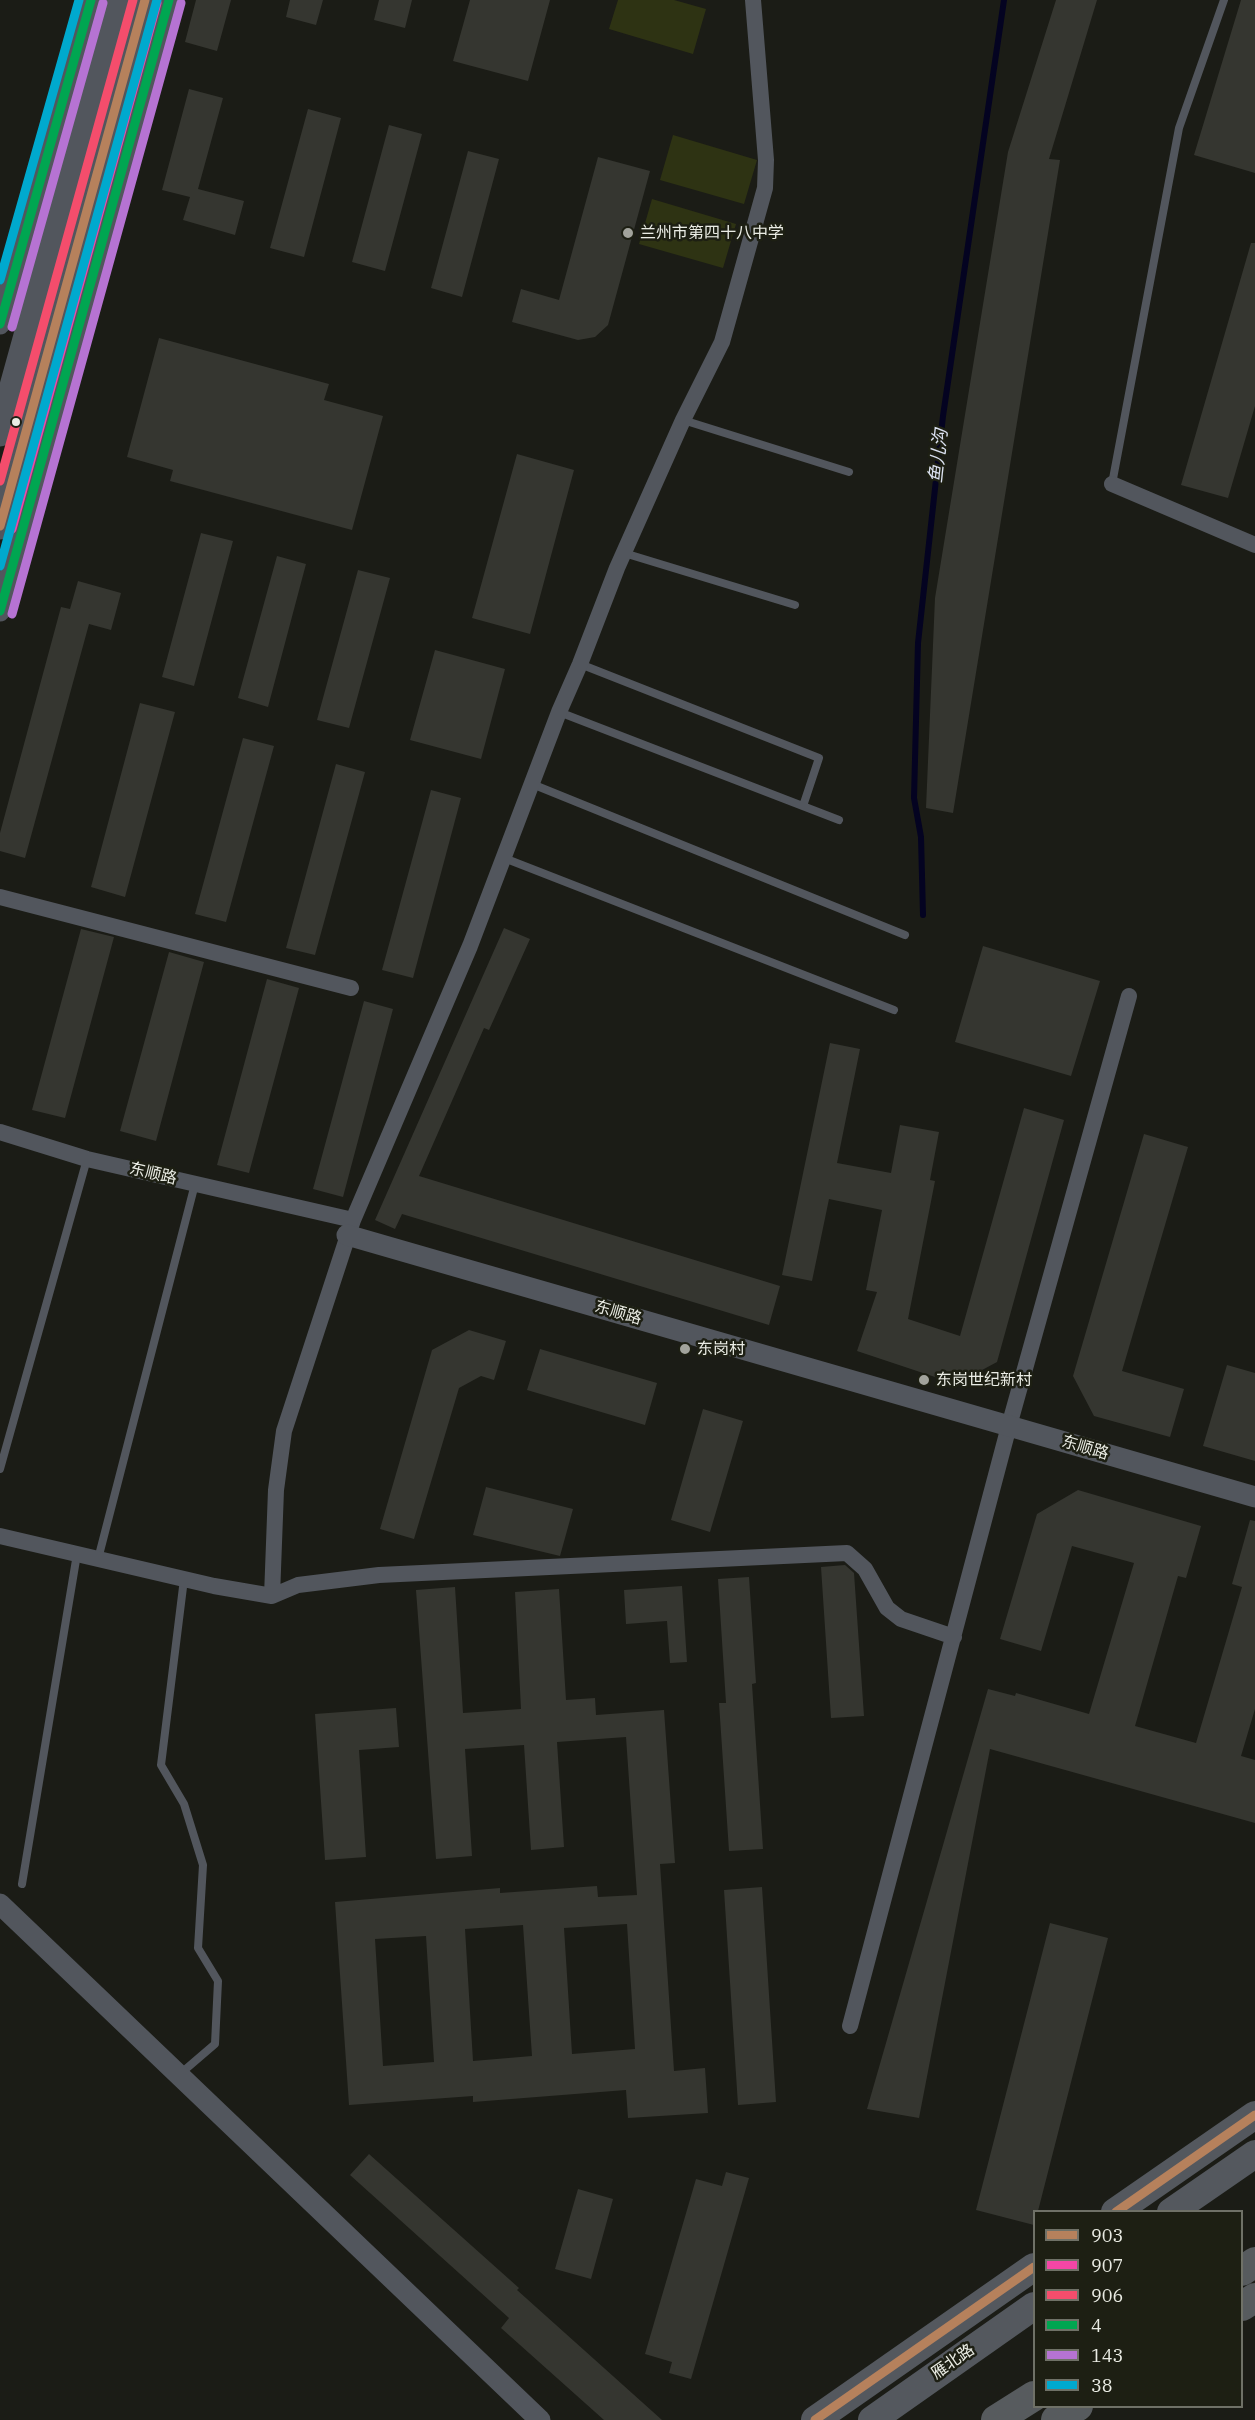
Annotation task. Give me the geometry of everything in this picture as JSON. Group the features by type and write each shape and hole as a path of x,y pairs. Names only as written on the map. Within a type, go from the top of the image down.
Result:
{"highway":[{"path":"1116,2210 1255,2115"},
{"path":"1172,2210 1255,2154"},
{"name":"雁北路","path":"815,2420 1033,2268"},
{"name":"雁北路","path":"873,2420 1033,2307"},
{"path":"996,2420 1033,2397"},
{"path":"1056,2420 1075,2408"}],"main road":[{"path":"0,433 120,0"},
{"path":"0,526 145,0"}],"street":[{"path":"0,324 91,0"},
{"path":"0,611 169,0"},
{"path":"272,1596 276,1490 284,1431 350,1228 470,946 559,712 624,553 682,420 722,342 765,188 766,160 753,0"},
{"path":"0,417 50,432"},
{"path":"1112,484 1255,545"},
{"path":"0,897 351,988"},
{"path":"850,2026 1009,1426 1129,996"},
{"name":"东顺路","path":"0,1132 87,1159 195,1184 350,1228 1009,1426 1255,1497"},
{"path":"0,1536 184,1579 272,1596 298,1586 379,1575 847,1553 865,1569 887,1608 901,1619 954,1636"},
{"path":"0,1904 540,2420"}],"lane":[{"path":"1112,484 1179,128 1224,0"},
{"path":"682,420 849,472"},
{"path":"624,553 795,605"},
{"path":"580,664 819,758 803,806"},
{"path":"559,712 839,820"},
{"path":"532,784 905,935"},
{"path":"504,858 894,1010"},
{"path":"0,1469 87,1159"},
{"path":"98,1559 195,1184"},
{"path":"22,1884 77,1554"},
{"path":"180,2074 215,2044 218,1981 198,1948 203,1865 184,1804 161,1765 184,1579"}],"green space":[{"path":"618,0 674,0 706,9 693,54 609,29"},
{"path":"673,135 757,160 744,204 660,180"},
{"path":"652,199 736,224 723,268 639,244"}],"building":[{"path":"196,0 231,0 217,51 185,42"},
{"path":"290,0 323,0 316,25 286,17"},
{"path":"379,0 412,0 405,28 374,20"},
{"path":"470,0 550,0 528,81 453,61"},
{"path":"1056,0 1097,0 1049,159 1060,160 953,813 926,808 935,598 1008,152"},
{"path":"1241,0 1255,0 1255,173 1194,155"},
{"path":"189,89 223,98 198,189 244,201 235,235 183,220 190,197 162,190"},
{"path":"308,109 341,118 304,257 270,248"},
{"path":"389,125 422,134 385,271 352,262"},
{"path":"468,151 499,159 462,297 431,288"},
{"path":"598,157 650,171 608,325 595,337 578,340 512,322 521,289 559,300"},
{"path":"1251,243 1255,243 1255,406 1228,498 1181,485"},
{"path":"159,338 329,384 324,400 383,416 352,530 170,481 173,470 127,457"},
{"path":"517,454 574,470 530,634 472,618"},
{"path":"201,533 233,541 194,686 162,677"},
{"path":"277,556 306,564 268,707 238,698"},
{"path":"358,570 390,578 349,728 317,720"},
{"path":"78,581 121,593 111,630 89,624 25,858 0,851 0,833 61,607 70,609"},
{"path":"435,650 505,669 481,759 410,740"},
{"path":"140,703 175,712 125,897 91,887"},
{"path":"243,738 274,746 226,922 195,914"},
{"path":"336,764 365,772 315,955 286,948"},
{"path":"431,790 461,798 413,978 382,970"},
{"path":"504,928 530,939 489,1030 484,1028 419,1176 780,1286 769,1325 402,1214 395,1229 375,1220"},
{"path":"81,929 114,937 65,1118 32,1110"},
{"path":"983,946 1100,981 1071,1076 955,1042"},
{"path":"169,952 204,962 156,1141 120,1131"},
{"path":"267,979 299,988 249,1173 217,1165"},
{"path":"364,1001 393,1009 343,1197 313,1189"},
{"path":"830,1043 860,1049 837,1163 891,1173 900,1125 939,1132 930,1180 935,1181 908,1319 960,1336 1024,1108 1064,1120 997,1362 956,1384 857,1351 877,1292 866,1290 882,1210 829,1199 812,1281 782,1275"},
{"path":"1144,1134 1188,1147 1122,1371 1184,1389 1170,1437 1094,1416 1073,1376"},
{"path":"469,1330 506,1341 494,1380 481,1376 459,1388 414,1539 380,1529 432,1350"},
{"path":"540,1349 657,1383 645,1425 527,1390"},
{"path":"1227,1365 1255,1373 1255,1461 1203,1446"},
{"path":"703,1409 743,1421 710,1532 671,1520"},
{"path":"486,1487 573,1509 560,1556 473,1535"},
{"path":"1078,1490 1201,1526 1186,1578 1178,1576 1135,1726 1196,1743 1242,1587 1232,1584 1250,1520 1255,1521 1255,1709 1241,1756 1255,1760 1255,1823 990,1749 919,2118 867,2109 988,1689 1015,1696 1016,1693 1089,1714 1134,1563 1072,1546 1041,1651 1000,1639 1037,1514"},
{"path":"845,1565 854,1573 864,1716 831,1718 821,1567"},
{"path":"749,1577 756,1683 752,1684 763,1849 729,1851 719,1703 726,1703 718,1579"},
{"path":"682,1586 687,1662 670,1663 667,1621 626,1624 624,1590"},
{"path":"455,1587 463,1713 521,1709 515,1592 559,1589 566,1700 595,1698 596,1715 664,1710 675,1863 660,1864 674,2071 705,2068 708,2113 628,2118 626,2090 473,2102 473,2096 349,2105 335,1902 500,1888 500,1893 597,1886 598,1897 637,1895 626,1737 557,1742 564,1847 531,1850 524,1745 465,1749 472,1856 436,1859 416,1590","holes":["627,1924 635,2049 572,2054 564,1928","523,1925 532,2056 473,2061 465,1929","426,1936 434,2062 383,2066 375,1939"]},
{"path":"396,1708 399,1747 359,1750 366,1857 325,1860 315,1714"},
{"path":"762,1887 776,2102 738,2105 724,1890"},
{"path":"1050,1923 1108,1938 1038,2210 1033,2210 1033,2225 976,2210"},
{"path":"369,2154 662,2420 604,2420 501,2328 509,2318 350,2175"},
{"path":"726,2172 749,2178 691,2379 669,2373 672,2362 645,2354 696,2179 722,2186"},
{"path":"578,2189 613,2199 591,2279 555,2269"}],"waterway":[{"name":"鱼儿沟","path":"923,915 921,837 914,798 918,643 943,416 1004,0"}],"transit line":[{"name":"38","path":"0,280 79,0"},
{"name":"4","path":"0,324 91,0"},
{"name":"906","path":"0,481 133,0"},
{"name":"903","path":"0,526 145,0"},
{"name":"38","path":"0,566 157,0"},
{"name":"4","path":"0,611 169,0"},
{"name":"143","path":"12,327 103,3"},
{"name":"907","path":"12,529 157,3"},
{"name":"143","path":"12,614 181,3"},
{"name":"903","path":"1119,2210 1255,2115"},
{"name":"903","path":"815,2420 1033,2268"}],"place":[{"name":"兰州市第四十八中学","path":"628,233"},
{"name":"东岗村","path":"685,1349"},
{"name":"东岗世纪新村","path":"924,1380"}]}
